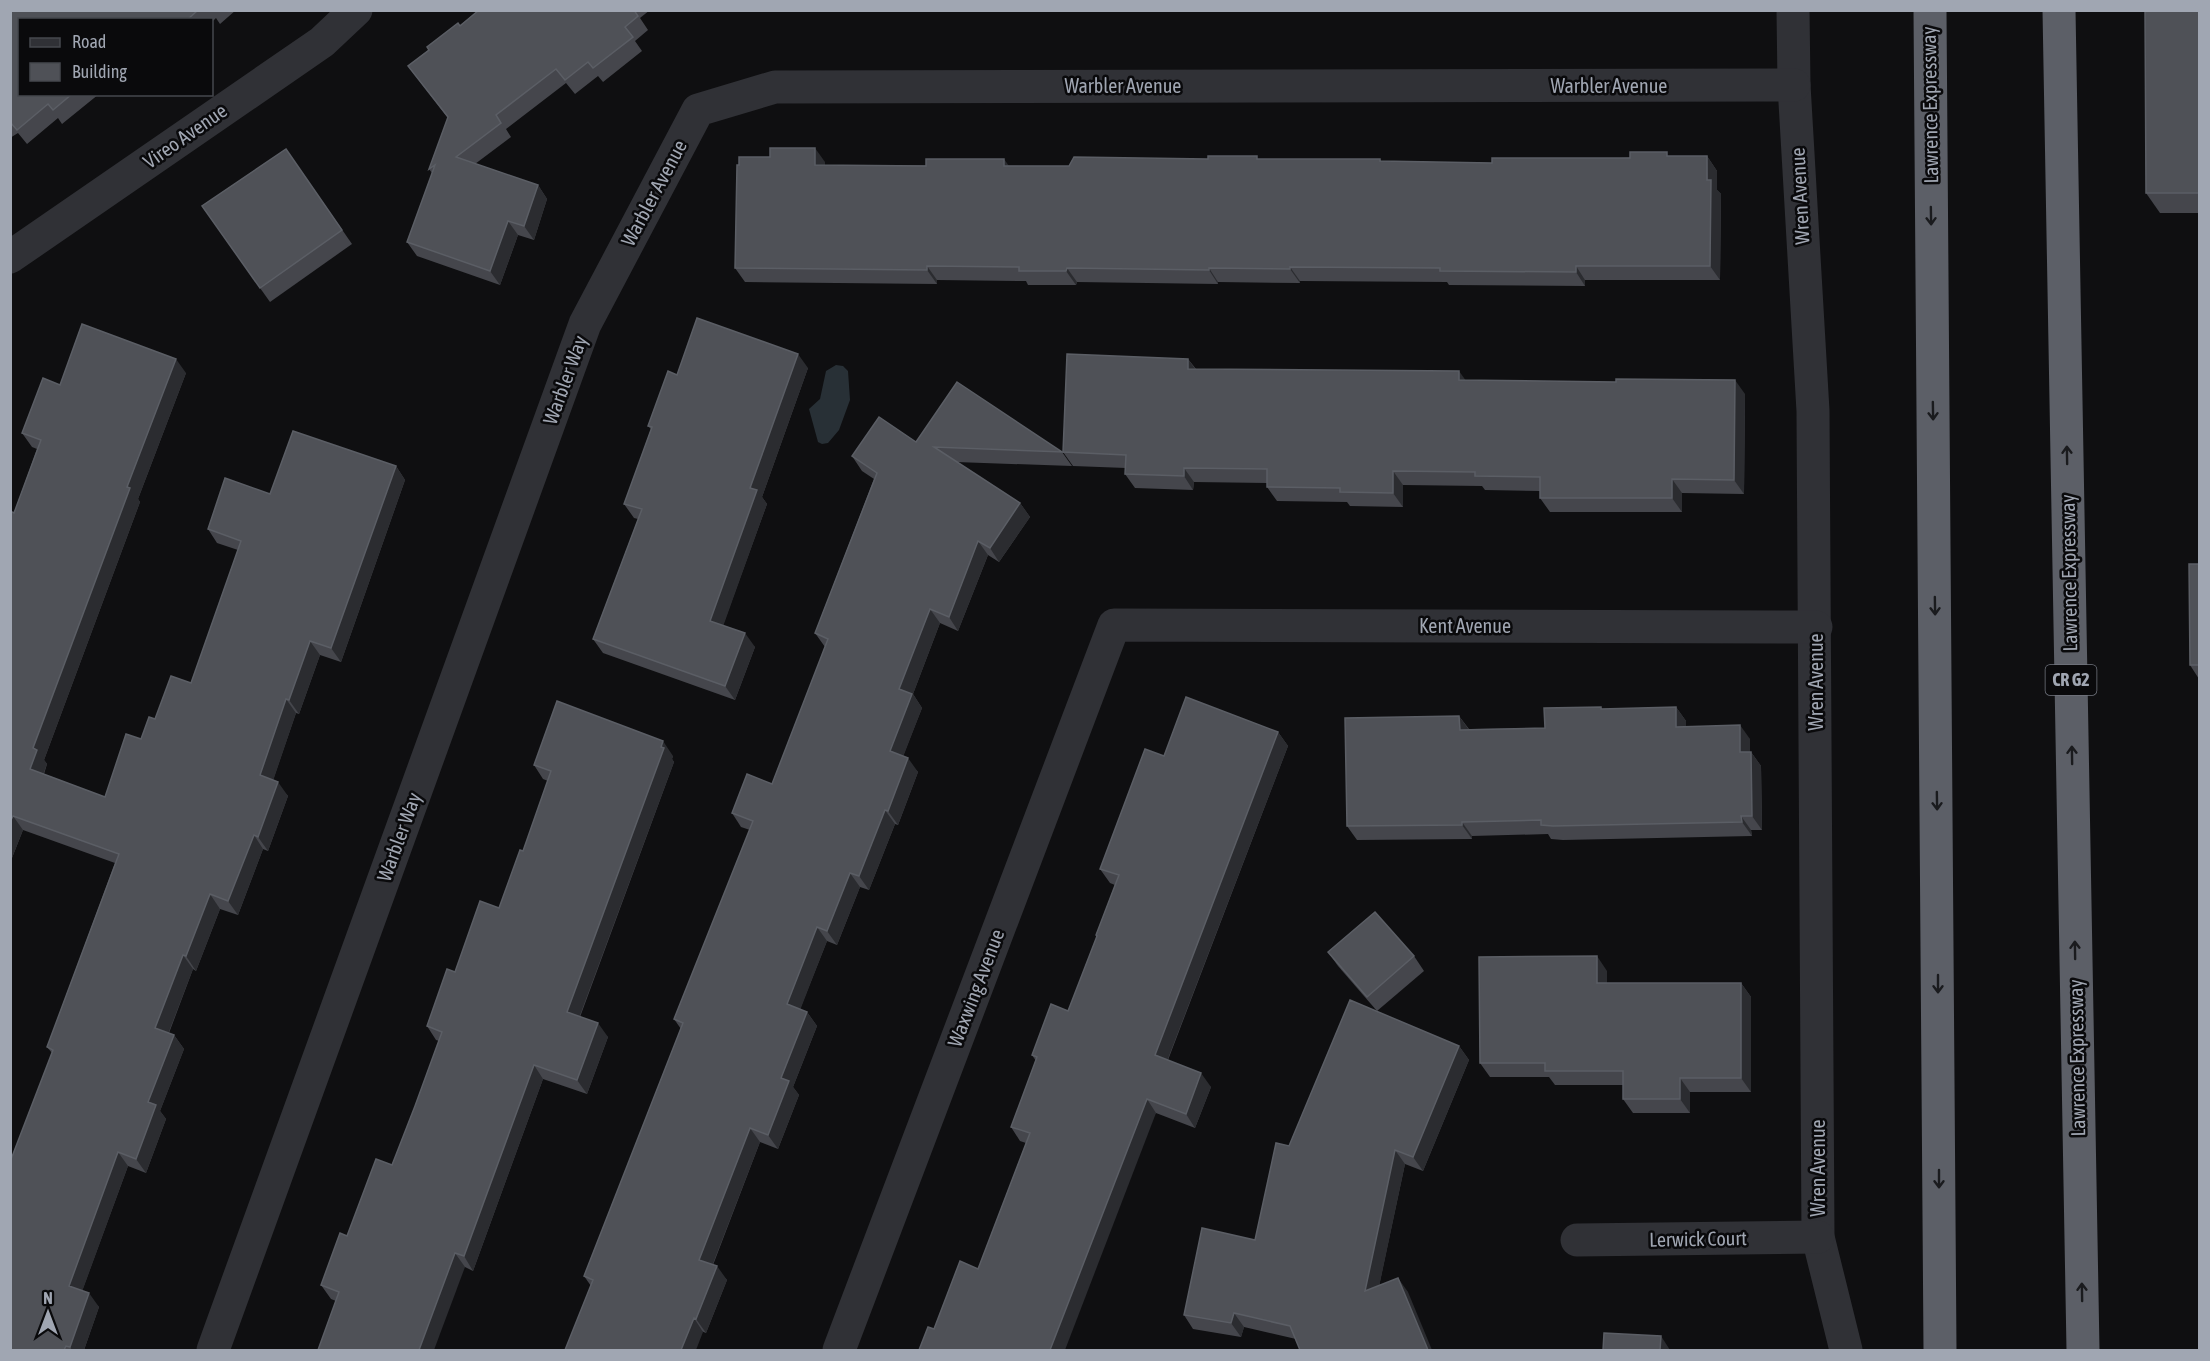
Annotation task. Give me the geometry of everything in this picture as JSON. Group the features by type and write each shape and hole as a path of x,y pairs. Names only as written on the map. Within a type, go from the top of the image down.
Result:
{"highway":[{"name":"Lawrence Expressway","path":"1930,10 1940,1350"},
{"name":"Lawrence Expressway","path":"2059,10 2083,1350"}],"street":[{"name":"Vireo Avenue","path":"10,257 322,42 356,10"},
{"name":"Wren Avenue","path":"1793,10 1794,85 1813,411 1818,1238 1846,1350"},
{"name":"Warbler Avenue","path":"585,324 698,110 775,87 1794,85"},
{"name":"Warbler Way","path":"213,1350 585,324"},
{"name":"Kent Avenue","path":"1114,625 1816,627"},
{"name":"Waxwing Avenue","path":"839,1350 1114,625"},
{"name":"Lerwick Court","path":"1577,1240 1818,1238"}],"shaded area":[{"path":"836,365 843,366 848,371 850,400 839,430 828,443 822,444 818,442 809,409 820,399 826,371"}],"building":[{"path":"10,10 198,10 189,18 18,18 18,96 70,96 53,110 48,104 17,130 10,122"},
{"path":"479,10 634,10 638,16 625,27 633,37 593,68 588,62 565,80 556,69 496,115 501,123 456,157 538,185 524,226 508,221 490,271 407,242 435,165 429,169 448,117 408,66 429,50 427,47 458,23 460,26"},
{"path":"2145,10 2199,10 2199,193 2146,193"},
{"path":"770,148 815,148 815,165 926,166 926,159 1004,159 1004,166 1069,166 1074,157 1208,159 1208,156 1257,156 1257,159 1380,159 1380,161 1492,163 1492,158 1630,158 1630,152 1667,152 1667,156 1707,156 1707,180 1711,180 1710,266 1576,266 1576,272 1290,267 1290,269 1209,268 1209,270 1067,268 1066,271 1019,271 1019,267 927,266 927,270 735,268 739,157 770,157"},
{"path":"286,149 342,230 260,288 202,206"},
{"path":"697,318 798,354 750,488 757,490 710,621 745,633 725,686 593,639 642,509 624,504 652,427 648,426 668,371 677,375"},
{"path":"82,324 176,359 127,487 130,488 33,748 37,750 30,769 105,797 126,734 141,739 149,717 155,719 171,676 191,683 241,541 208,529 225,478 270,494 293,431 396,466 331,648 310,641 289,700 286,699 260,775 278,782 258,837 254,835 228,901 210,894 186,956 183,955 155,1028 174,1035 148,1102 156,1105 136,1159 118,1152 69,1286 89,1293 70,1347 66,1346 64,1350 10,1350 10,1162 53,1050 47,1047 119,854 13,816 10,822 10,511 14,513 41,440 22,433 43,378 60,385"},
{"path":"1067,354 1188,359 1188,369 1459,371 1459,380 1616,382 1616,379 1735,380 1734,480 1672,479 1672,498 1540,498 1540,477 1475,476 1475,472 1393,471 1393,493 1340,492 1340,488 1267,487 1267,469 1184,468 1184,476 1125,474 1126,455 1063,452"},
{"path":"957,382 1062,452 934,447 1020,503 990,548 978,541 949,617 930,609 899,689 912,694 890,751 908,758 888,811 885,810 859,876 850,873 827,931 817,927 787,1004 807,1012 781,1078 789,1081 768,1135 750,1128 699,1260 717,1266 696,1319 694,1318 681,1350 565,1350 593,1280 584,1276 683,1023 674,1019 753,821 732,813 747,774 772,784 828,639 815,633 877,473 852,456 879,417 916,442"},
{"path":"2189,564 2199,564 2199,665 2190,665"},
{"path":"1186,697 1278,732 1155,1055 1201,1073 1186,1114 1147,1099 1050,1350 919,1350 928,1327 934,1329 960,1261 978,1269 1030,1133 1011,1127 1037,1057 1032,1055 1051,1004 1068,1011 1097,936 1119,875 1100,869 1145,749 1164,756"},
{"path":"557,701 663,741 661,747 664,748 567,1012 598,1023 577,1080 534,1065 464,1256 455,1253 419,1350 318,1350 339,1292 321,1285 340,1233 347,1236 376,1159 392,1165 442,1032 427,1026 447,969 455,972 480,901 499,908 520,850 523,851 551,771 534,765"},
{"path":"1601,707 1601,709 1676,707 1676,727 1740,725 1740,752 1751,752 1752,816 1741,816 1742,822 1553,826 1541,825 1541,820 1462,822 1462,825 1347,826 1345,718 1459,716 1460,730 1545,728 1544,708"},
{"path":"1375,912 1414,956 1367,997 1328,952"},
{"path":"1597,956 1597,983 1741,983 1741,1078 1680,1078 1680,1099 1623,1099 1623,1071 1545,1071 1545,1063 1480,1063 1479,957"},
{"path":"1350,1000 1459,1046 1413,1157 1395,1150 1365,1291 1398,1278 1428,1350 1300,1350 1290,1326 1234,1313 1231,1323 1184,1315 1202,1228 1255,1240 1276,1143 1289,1146"},
{"path":"1604,1333 1661,1336 1660,1350 1603,1350"}]}
